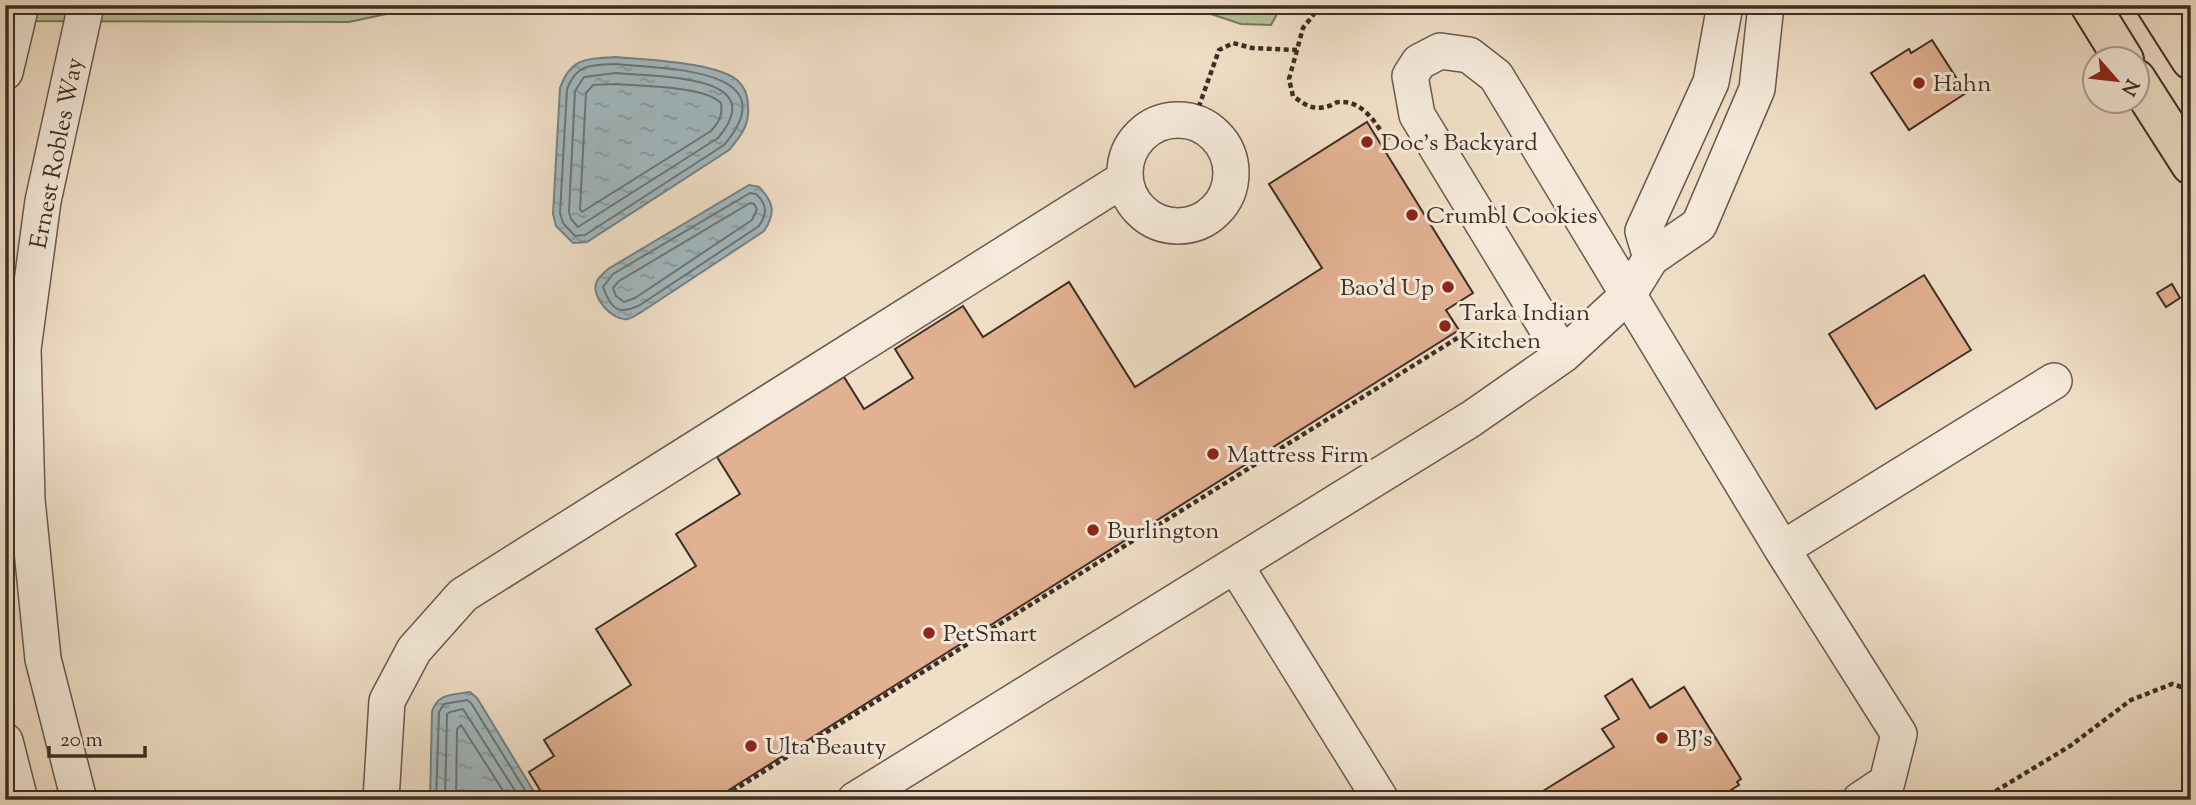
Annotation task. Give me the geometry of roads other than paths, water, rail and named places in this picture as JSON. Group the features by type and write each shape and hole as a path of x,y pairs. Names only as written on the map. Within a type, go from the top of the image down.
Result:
{"main road":[{"path":"2090,5 2115,46"},
{"path":"2156,5 2191,60"},
{"path":"2150,99 2191,164"}],"street":[{"path":"5,72 21,5"},
{"name":"Ernest Robles Way","path":"79,800 43,659 27,500 23,349 43,201 86,5"},
{"path":"1651,258 1643,231 1711,82 1725,5"},
{"path":"855,800 1471,419 1563,355 1628,295 1651,258 1699,225 1757,89 1766,5"},
{"path":"1563,355 1417,115 1410,76 1419,62 1440,51 1469,55 1496,76 1782,549 1899,734 1887,782 1860,800"},
{"path":"1186,120 1205,127 1219,138 1229,156 1232,175 1222,204 1211,216 1194,225 1178,227 1160,224 1143,215 1131,201 1124,179 1131,146 1144,132 1168,121 1186,120"},
{"path":"381,800 387,701 414,650 463,596 1124,179"},
{"path":"1782,549 2054,381"},
{"path":"1235,565 1381,800"},
{"path":"5,741 20,800"}],"water":[{"path":"616,57 681,63 729,75 745,90 748,103 746,125 729,150 587,242 573,243 556,226 553,214 560,88 569,70 575,65 588,60"},
{"path":"749,185 759,187 772,208 764,231 632,318 622,319 604,307 595,287 598,279 608,269"},
{"path":"470,692 477,698 539,800 430,800 434,706 442,698"}],"place":[{"name":"Hahn","path":"1919,83"},
{"name":"Doc's Backyard","path":"1367,142"},
{"name":"Crumbl Cookies","path":"1412,215"},
{"name":"Bao'd Up","path":"1448,287"},
{"name":"Tarka Indian Kitchen","path":"1445,326"},
{"name":"Mattress Firm","path":"1213,454"},
{"name":"Burlington","path":"1093,530"},
{"name":"PetSmart","path":"929,633"},
{"name":"BJ's","path":"1662,738"},
{"name":"Ulta Beauty","path":"751,746"}]}
